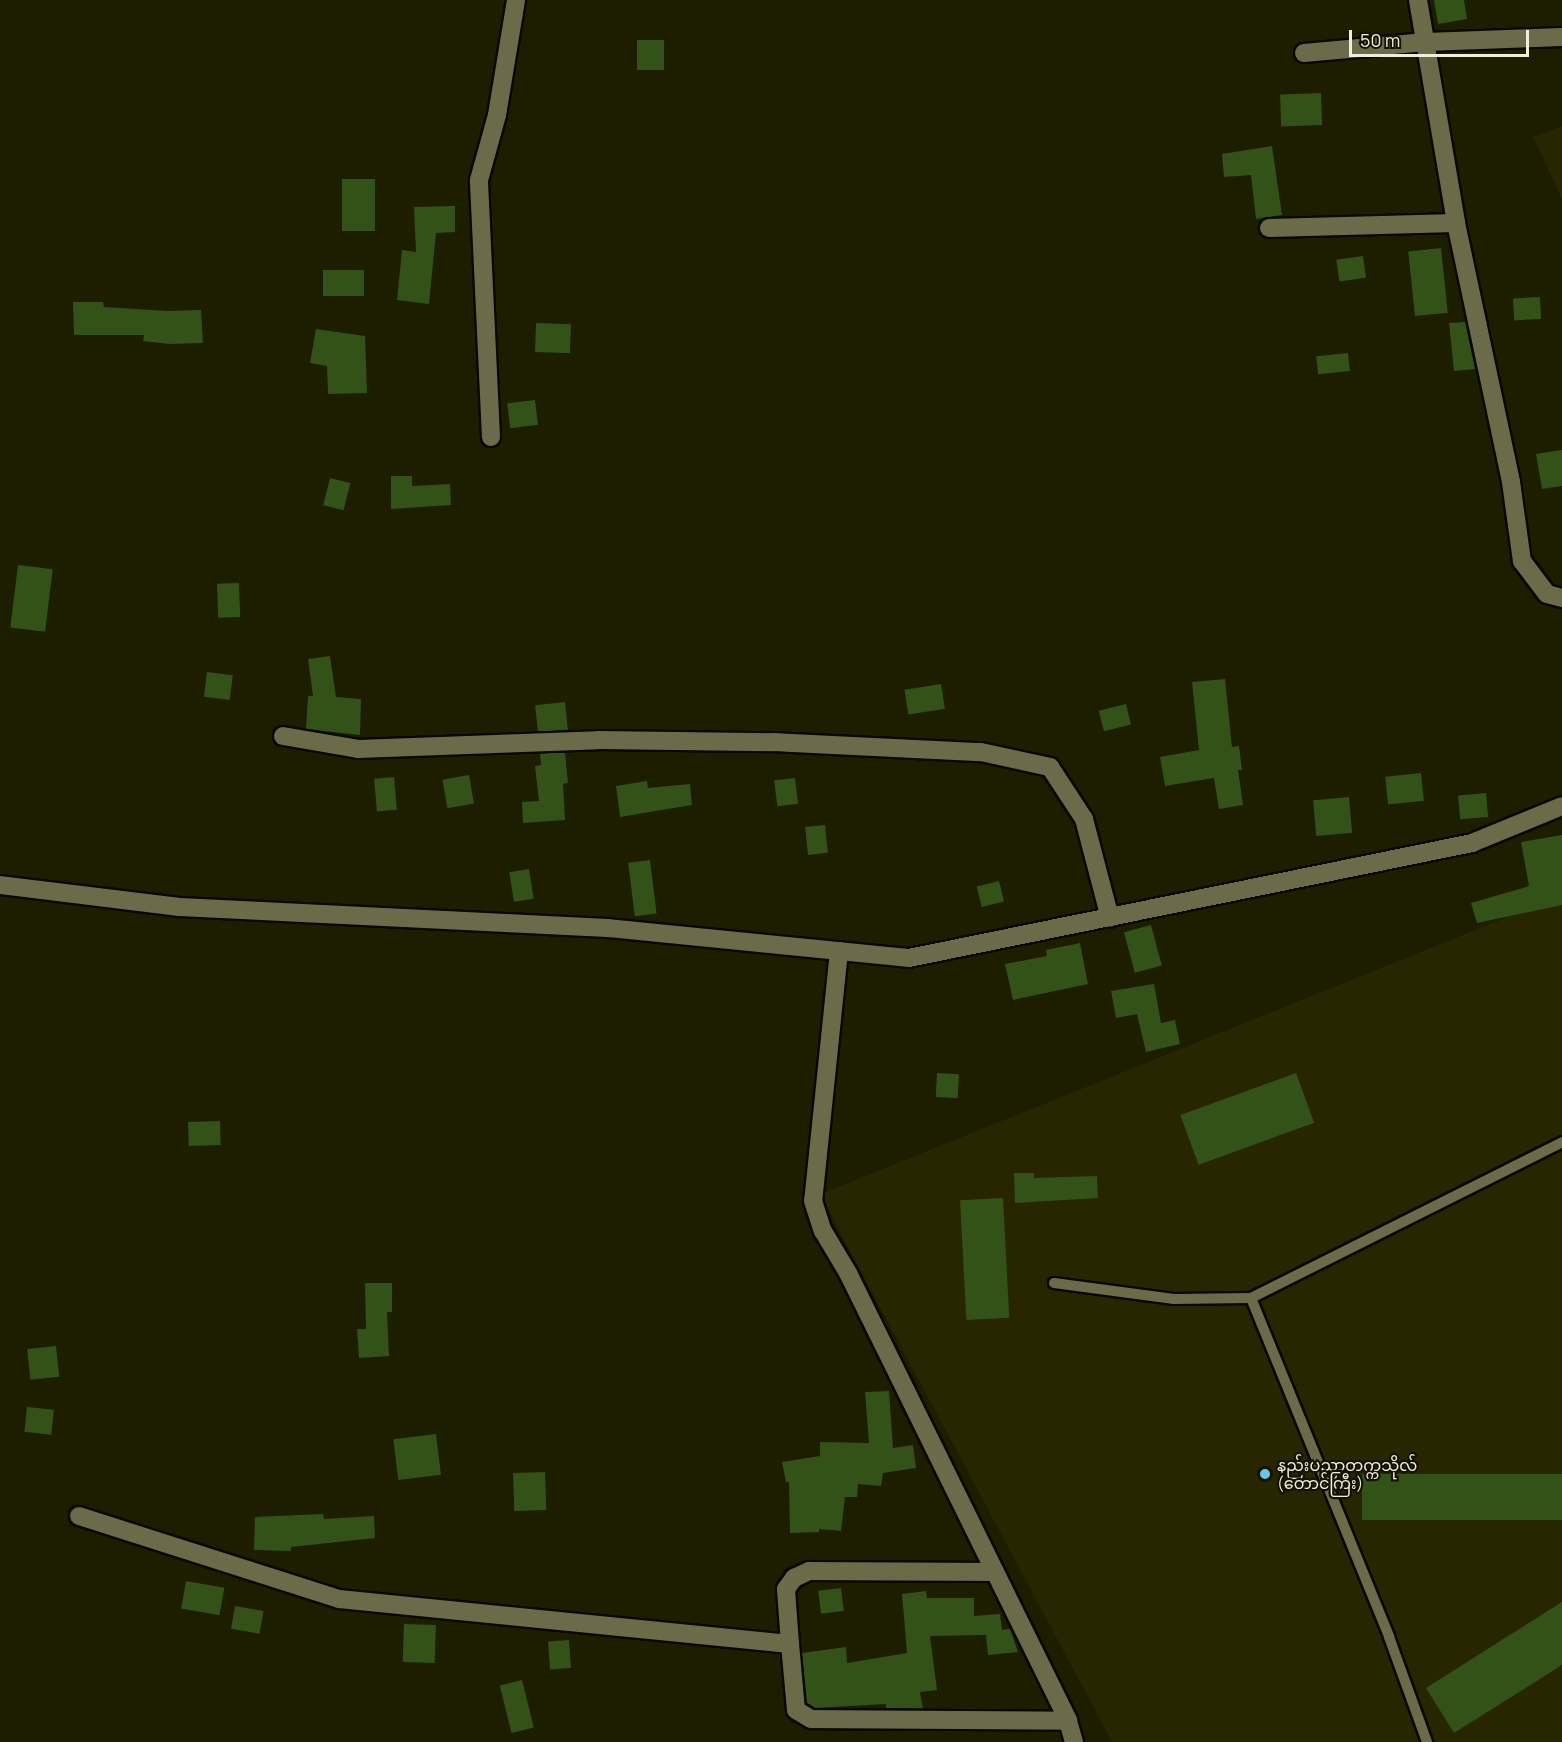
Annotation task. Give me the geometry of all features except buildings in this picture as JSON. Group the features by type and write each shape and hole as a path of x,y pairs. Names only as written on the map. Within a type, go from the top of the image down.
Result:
{"street":[{"path":"491,437 479,180 497,115 516,0"},
{"path":"1418,0 1456,223 1511,482 1522,561 1547,594 1562,598"},
{"path":"1304,53 1426,42 1562,37"},
{"path":"1269,228 1456,223"},
{"path":"283,736 358,749 598,740 773,741 981,752 1050,767 1084,819 1110,918"},
{"path":"0,885 179,907 608,928 909,958 1472,843 1562,806"},
{"path":"839,951 813,1201 823,1232 848,1273 1068,1721 1074,1742"},
{"path":"80,1516 339,1599 790,1644"},
{"path":"995,1572 809,1571 794,1578 786,1589 796,1710 811,1719 1068,1721"}],"lane":[{"path":"1054,1283 1174,1299 1251,1298 1562,1142"},
{"path":"1251,1298 1389,1636 1427,1742"}],"shaded area":[{"path":"1562,126 1562,199 1533,137"},
{"name":"နည်းပညာတက္ကသိုလ် (တောင်ကြီး)","path":"1562,895 1562,1742 1112,1742 826,1206 823,1193"}],"place":[{"name":"နည်းပညာတက္ကသိုလ် (တောင်ကြီး)","path":"1265,1474"}]}
